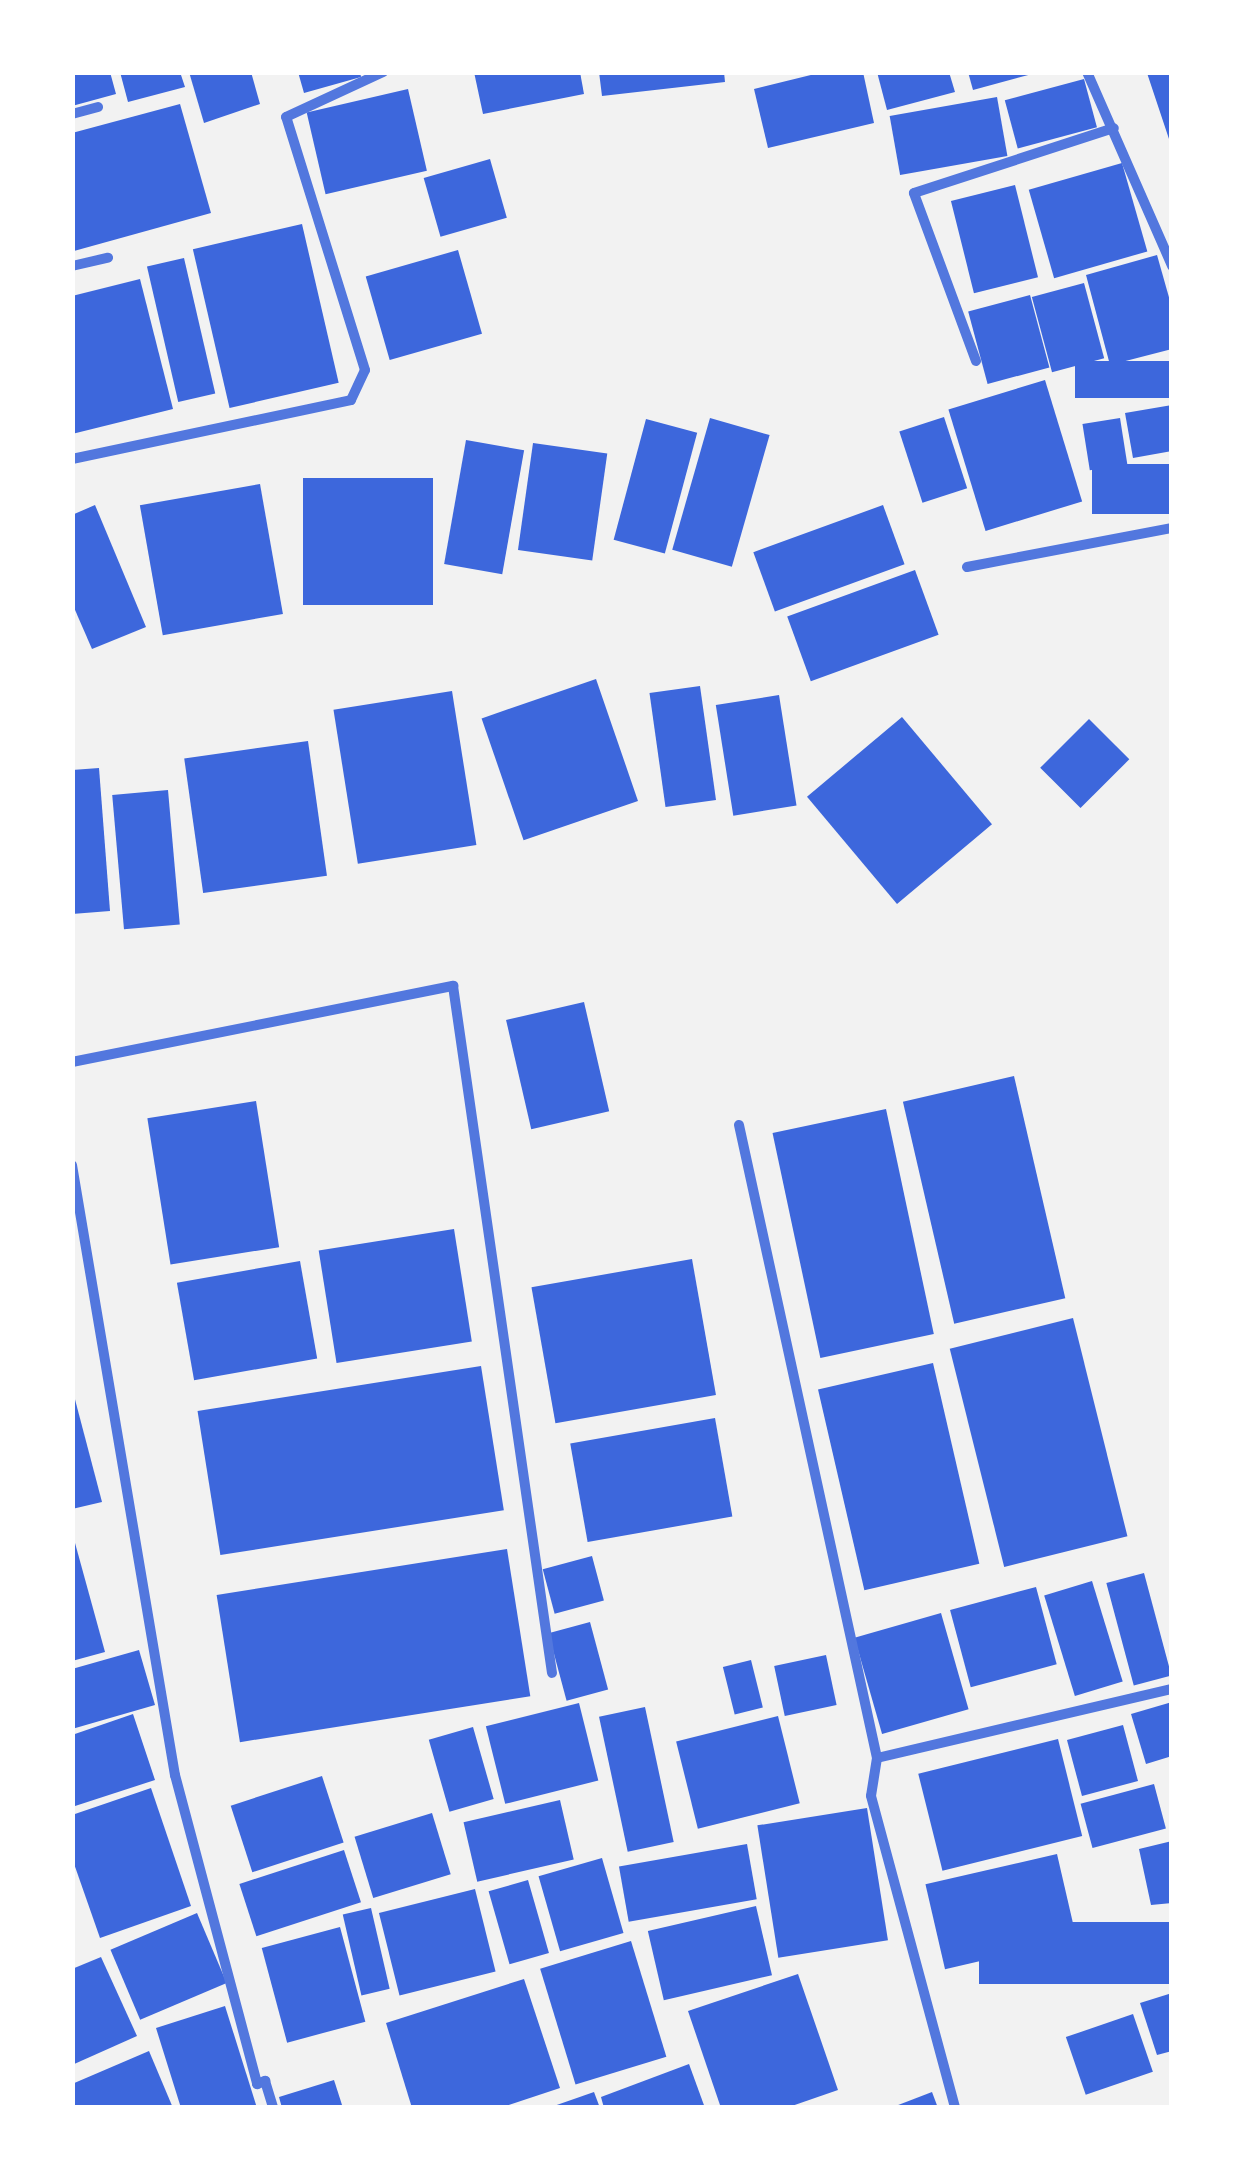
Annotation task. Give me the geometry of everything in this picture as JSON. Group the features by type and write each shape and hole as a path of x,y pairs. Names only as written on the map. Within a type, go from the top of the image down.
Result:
{"street":[{"path":"72,459 337,405 359,389 364,370 286,118 384,72"},
{"path":"1087,72 1172,266"},
{"path":"72,114 98,106"},
{"path":"976,360 914,193 1114,128"},
{"path":"72,266 108,258"},
{"path":"966,568 1172,528"},
{"path":"72,1062 453,986 552,1673"},
{"path":"739,1125 877,1758 869,1775 871,1796 954,2108"},
{"path":"72,1164 174,1775 257,2084 266,2081 273,2108"},
{"path":"877,1758 1172,1690"}],"building":[{"path":"72,72 110,72 116,94 72,106"},
{"path":"120,72 180,72 185,87 128,102"},
{"path":"189,72 251,72 260,104 204,123"},
{"path":"298,72 360,72 361,77 304,93"},
{"path":"474,72 580,72 584,94 483,114"},
{"path":"599,72 724,72 725,82 602,96"},
{"path":"823,72 863,72 874,123 768,148 754,89"},
{"path":"877,72 949,72 955,92 887,110"},
{"path":"968,72 1032,72 1032,74 973,90"},
{"path":"1172,72 1172,138 1169,139 1147,73"},
{"path":"1084,79 1097,127 1018,149 1005,100"},
{"path":"408,89 427,171 326,194 307,112"},
{"path":"997,97 1007,156 900,175 890,116"},
{"path":"180,104 211,213 74,251 72,133"},
{"path":"490,159 507,218 440,237 424,178"},
{"path":"1122,163 1147,251 1054,278 1029,190"},
{"path":"1015,185 1038,277 974,293 951,201"},
{"path":"302,224 339,383 230,408 193,249"},
{"path":"458,250 482,334 390,360 366,276"},
{"path":"1157,255 1172,308 1172,349 1110,365 1086,275"},
{"path":"184,258 215,393 178,402 147,267"},
{"path":"140,279 173,409 72,434 72,296"},
{"path":"1084,283 1104,358 1052,372 1032,297"},
{"path":"1030,295 1049,367 988,384 968,312"},
{"path":"1075,361 1172,361 1172,398 1075,398"},
{"path":"1045,380 1082,501 986,531 948,410"},
{"path":"1172,405 1172,451 1133,458 1125,413"},
{"path":"944,417 967,488 922,503 899,432"},
{"path":"710,418 770,435 732,567 672,550"},
{"path":"1120,418 1127,464 1090,470 1082,424"},
{"path":"646,419 697,433 665,553 614,540"},
{"path":"466,440 524,450 502,574 444,564"},
{"path":"533,443 607,453 592,560 518,550"},
{"path":"1092,464 1172,464 1172,514 1092,514"},
{"path":"303,478 433,478 433,605 303,605"},
{"path":"260,484 283,614 163,635 140,505"},
{"path":"95,505 146,627 92,649 72,603 72,515"},
{"path":"883,505 905,564 775,611 753,552"},
{"path":"915,570 939,635 811,681 787,617"},
{"path":"596,679 638,801 524,840 482,718"},
{"path":"700,686 716,800 666,807 649,693"},
{"path":"452,691 476,845 358,864 333,710"},
{"path":"779,695 797,806 733,816 716,705"},
{"path":"902,717 992,824 897,904 807,797"},
{"path":"1089,719 1129,759 1081,808 1040,768"},
{"path":"308,741 327,876 203,893 184,758"},
{"path":"99,768 110,911 72,914 72,770"},
{"path":"168,790 180,924 124,929 112,795"},
{"path":"584,1002 609,1111 531,1129 506,1020"},
{"path":"1014,1076 1065,1298 954,1324 903,1102"},
{"path":"256,1101 279,1247 171,1264 147,1118"},
{"path":"886,1109 934,1334 820,1358 773,1133"},
{"path":"454,1229 472,1342 337,1363 319,1250"},
{"path":"692,1259 716,1395 555,1423 531,1287"},
{"path":"300,1261 317,1358 194,1380 177,1283"},
{"path":"1073,1318 1127,1536 1004,1567 950,1349"},
{"path":"933,1363 979,1564 864,1590 818,1390"},
{"path":"481,1366 504,1510 220,1555 198,1411"},
{"path":"72,1388 102,1502 72,1509"},
{"path":"715,1418 732,1516 588,1542 570,1444"},
{"path":"72,1532 105,1652 72,1661"},
{"path":"507,1549 530,1696 240,1742 217,1595"},
{"path":"592,1556 604,1600 555,1614 543,1569"},
{"path":"1144,1573 1171,1675 1134,1685 1106,1583"},
{"path":"1092,1581 1123,1681 1075,1696 1044,1596"},
{"path":"1036,1587 1057,1664 971,1687 950,1610"},
{"path":"941,1613 969,1709 882,1734 854,1638"},
{"path":"590,1622 608,1690 567,1701 548,1633"},
{"path":"139,1650 155,1705 72,1729 72,1669"},
{"path":"826,1655 837,1705 785,1716 774,1666"},
{"path":"751,1660 763,1708 735,1715 723,1667"},
{"path":"1172,1702 1172,1756 1146,1764 1131,1714"},
{"path":"579,1703 598,1781 505,1804 486,1726"},
{"path":"645,1707 674,1842 628,1852 599,1717"},
{"path":"133,1714 155,1780 72,1807 72,1735"},
{"path":"778,1716 800,1803 698,1829 676,1741"},
{"path":"1123,1725 1138,1781 1082,1796 1067,1740"},
{"path":"473,1727 494,1799 449,1812 429,1740"},
{"path":"1058,1739 1082,1836 942,1871 918,1774"},
{"path":"322,1776 344,1843 252,1872 231,1806"},
{"path":"1154,1784 1166,1828 1092,1848 1081,1804"},
{"path":"151,1788 191,1906 100,1938 72,1858 72,1815"},
{"path":"560,1800 574,1859 477,1882 464,1822"},
{"path":"867,1808 888,1940 778,1958 757,1825"},
{"path":"432,1813 451,1874 373,1898 355,1837"},
{"path":"1172,1841 1172,1903 1151,1905 1139,1849"},
{"path":"747,1844 757,1899 629,1922 619,1867"},
{"path":"344,1850 361,1902 256,1936 239,1884"},
{"path":"1057,1854 1077,1939 945,1969 925,1884"},
{"path":"602,1858 623,1933 560,1951 539,1876"},
{"path":"528,1880 549,1953 510,1964 489,1891"},
{"path":"475,1889 496,1971 400,1995 379,1913"},
{"path":"756,1906 772,1975 664,2000 648,1931"},
{"path":"371,1908 390,1989 361,1995 343,1915"},
{"path":"197,1913 227,1983 140,2020 110,1950"},
{"path":"979,1922 1172,1922 1172,1984 979,1984"},
{"path":"340,1927 365,2022 287,2043 262,1948"},
{"path":"631,1941 666,2057 576,2084 540,1969"},
{"path":"101,1957 137,2036 72,2065 72,1969"},
{"path":"798,1974 838,2090 786,2108 721,2108 688,2011"},
{"path":"524,1979 560,2088 500,2108 412,2108 386,2023"},
{"path":"1172,1993 1172,2051 1157,2055 1140,2003"},
{"path":"225,2006 257,2108 181,2108 156,2028"},
{"path":"1133,2014 1153,2072 1086,2095 1066,2037"},
{"path":"149,2051 173,2108 72,2108 72,2084"},
{"path":"689,2064 705,2108 604,2108 601,2097"},
{"path":"334,2080 343,2108 282,2108 279,2097"},
{"path":"594,2092 600,2108 551,2108 551,2107"},
{"path":"932,2092 938,2108 893,2108 893,2107"}]}
